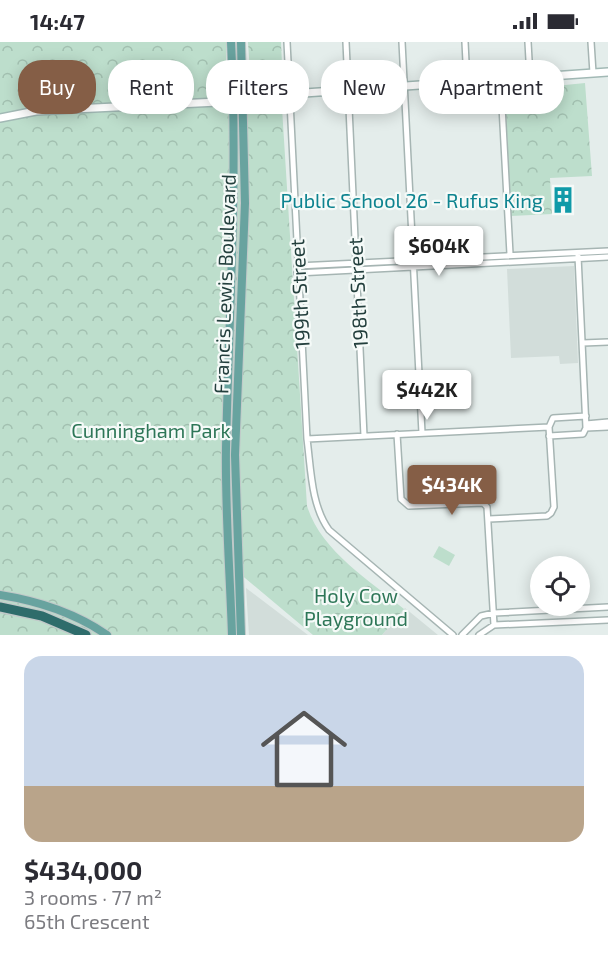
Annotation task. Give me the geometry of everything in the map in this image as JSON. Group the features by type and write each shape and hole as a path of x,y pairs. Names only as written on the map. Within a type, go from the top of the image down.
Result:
{"highway":[{"path":"0,607 42,616 86,635"}],"main road":[{"name":"Francis Lewis Boulevard","path":"231,42 232,60"},
{"name":"Francis Lewis Boulevard","path":"241,42 242,60"},
{"name":"Francis Lewis Boulevard","path":"232,635 226,451 234,237 234,114"},
{"name":"Francis Lewis Boulevard","path":"240,635 235,455 245,203 244,114"},
{"path":"0,595 60,611 107,635"}],"street":[{"name":"199th Street","path":"287,42 288,60"},
{"name":"198th Street","path":"346,42 347,60"},
{"path":"402,42 403,60"},
{"path":"465,42 465,60"},
{"path":"528,42 529,60"},
{"path":"591,42 593,73"},
{"path":"564,75 608,72"},
{"path":"0,117 36,111 206,103"},
{"name":"199th Street","path":"290,114 306,439 315,500 322,520 329,530 453,635"},
{"name":"198th Street","path":"349,114 364,436"},
{"path":"406,114 422,433"},
{"path":"502,114 510,254"},
{"path":"297,266 414,267 608,251"},
{"path":"297,273 414,259 510,254 608,257"},
{"path":"549,436 583,434 586,426 578,255"},
{"path":"583,343 608,342"},
{"path":"489,519 547,516 551,513 554,507 549,427 553,418 586,416"},
{"path":"586,426 608,422"},
{"path":"586,426 608,427"},
{"path":"306,439 549,427"},
{"path":"398,434 401,499 404,503 409,506 483,503 487,507 494,626"},
{"path":"590,608 608,607"},
{"path":"462,635 481,616 530,611"},
{"path":"566,616 566,622"},
{"path":"479,635 494,626 608,620"}],"shaded area":[{"path":"574,266 578,363 560,364 559,356 511,358 507,269"},
{"path":"246,588 308,635 249,635"},
{"path":"405,608 438,635 382,635"}],"green space":[{"name":"Cunningham Park","path":"0,42 226,42 226,60 206,60 206,114 282,114 307,506 323,537 335,551 404,609 382,635 313,635 227,563 229,635 0,635"},
{"path":"248,42 281,42 282,60 249,60"},
{"path":"585,83 592,176 550,178 552,214 511,216 506,114 564,114 564,85"},
{"path":"439,546 455,555 449,566 433,557"}],"place":[{"name":"Public School 26 - Rufus King","path":"563,200"}],"park label":[{"name":"Holy Cow Playground","path":"356,606"}]}
